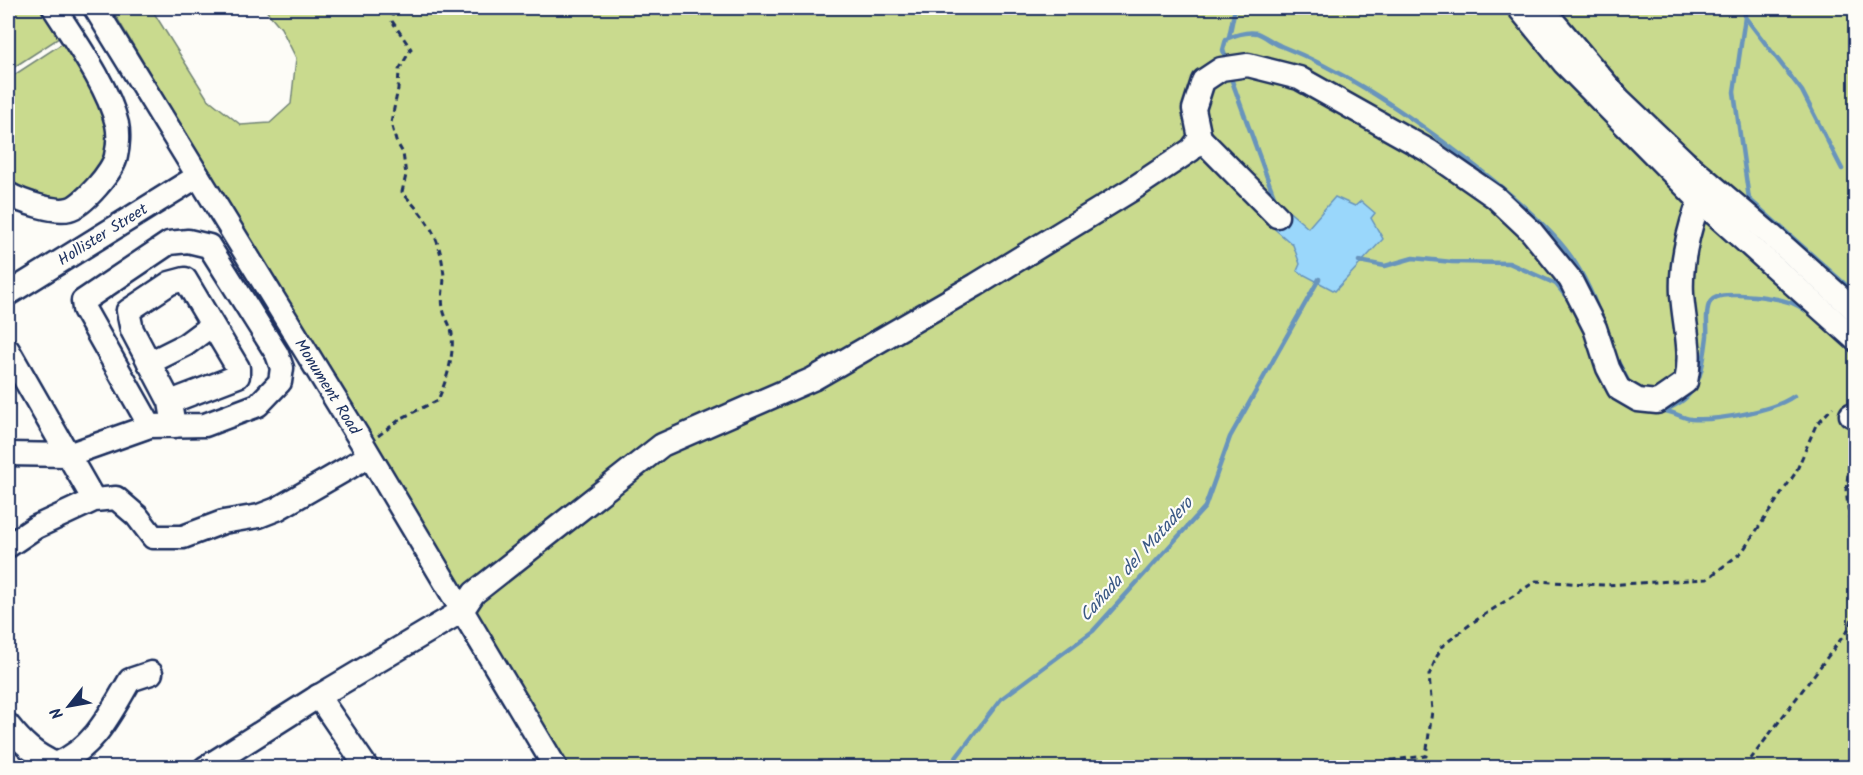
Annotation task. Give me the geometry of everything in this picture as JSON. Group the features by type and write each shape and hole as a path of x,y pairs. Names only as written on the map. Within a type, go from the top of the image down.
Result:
{"street":[{"path":"8,194 24,202 68,210 86,199 116,158 118,125 106,93 54,8"},
{"name":"Monument Road","path":"95,8 366,451 556,768"},
{"path":"1519,8 1564,63 1703,191 1856,340"},
{"path":"1542,8 1619,99 1703,191 1772,236 1856,311"},
{"path":"1277,216 1200,138 1194,109 1203,81 1221,69 1248,65 1299,78 1429,151 1495,197 1531,231 1570,279 1595,328 1608,368 1619,389 1638,400 1657,402 1686,382 1690,364 1682,292 1687,241 1703,191"},
{"path":"205,768 232,760 318,696 462,611 474,593 662,445 813,379 976,285 1131,190 1191,150 1200,138"},
{"name":"Hollister Street","path":"8,294 198,176"},
{"path":"8,454 68,455 150,426 205,424 258,405 279,382 282,368 277,354 209,246 188,241 169,243 83,301 84,309 150,426"},
{"path":"170,402 238,376 238,368 185,279 170,283 128,311 132,330 170,402 174,426"},
{"path":"149,363 185,345 212,325"},
{"path":"8,350 94,500"},
{"path":"8,546 36,527 94,500 116,498 137,516 153,537 183,537 223,522 259,516 277,508 366,451"},
{"path":"8,725 25,746 40,757 56,764 69,759 99,732 130,680 151,673"},
{"path":"318,696 367,768"}],"path":[{"path":"366,451 402,418 438,400 446,381 452,353 452,332 443,308 444,275 436,237 429,222 402,192 406,176 403,153 396,141 391,123 399,89 399,70 411,50 392,21 393,8"},
{"path":"1328,768 1426,756 1432,711 1429,675 1441,647 1472,623 1536,581 1604,585 1707,579 1742,552 1796,472 1816,425 1835,405 1853,416 1854,435 1846,490 1856,574"},
{"path":"1744,768 1850,627 1856,598"}],"green space":[{"path":"8,8 46,8 62,36 8,71"},
{"path":"111,8 151,8 207,98 241,125 270,123 291,104 296,58 281,28 264,8 1855,8 1855,767 564,767"},
{"path":"66,41 110,119 106,161 80,193 53,200 8,189 8,79"}],"water":[{"path":"1335,197 1355,206 1361,201 1375,213 1371,218 1383,239 1335,291 1297,271 1300,264 1293,245 1270,225 1285,208 1308,228"}],"waterway":[{"path":"1229,37 1235,8"},
{"path":"1744,8 1745,17 1802,91 1842,169"},
{"path":"1745,17 1734,92 1749,199 1856,294"},
{"name":"Cañada del Matadero","path":"1225,56 1223,50 1226,39 1245,33 1257,33 1326,66 1409,117 1503,189 1553,235 1582,274 1601,318"},
{"path":"1232,81 1276,202"},
{"path":"1855,217 1852,237 1856,244"},
{"path":"1359,261 1385,266 1413,258 1452,262 1509,263 1556,284 1568,299"},
{"name":"Cañada del Matadero","path":"948,768 1001,699 1093,631 1205,507 1230,437 1319,279"},
{"path":"1661,411 1685,398 1696,383 1704,355 1708,308 1714,298 1730,295 1758,296 1792,303 1817,319 1856,355"},
{"path":"1614,354 1628,381"},
{"path":"1665,411 1691,419 1715,418 1759,410 1794,396"}]}
